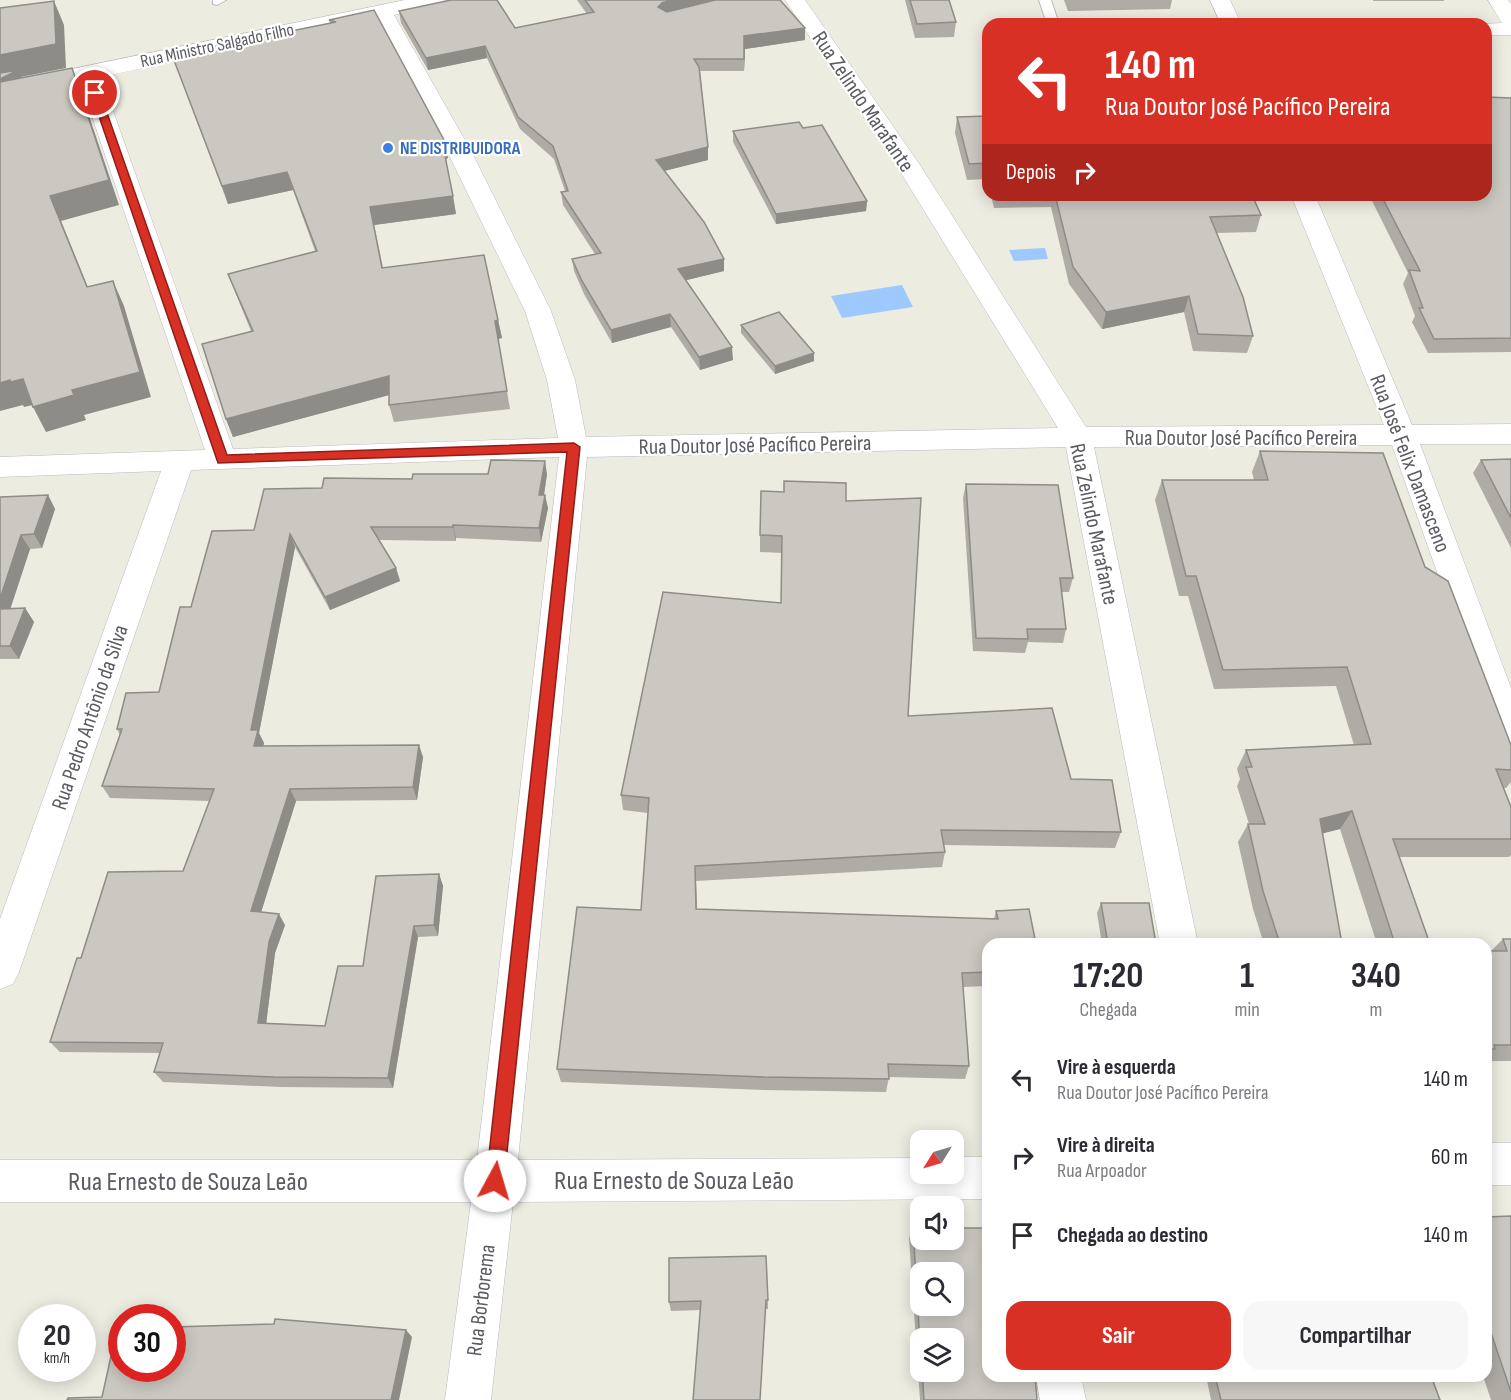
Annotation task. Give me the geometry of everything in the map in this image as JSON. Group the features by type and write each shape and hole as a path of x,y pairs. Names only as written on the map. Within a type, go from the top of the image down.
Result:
{"street":[{"name":"Rua Ministro Salgado Filho","path":"0,91 435,0"},
{"name":"Rua Zelindo Marafante","path":"795,0 908,165 1078,437 1178,938"},
{"path":"1220,0 1228,18"},
{"path":"1498,0 1511,20"},
{"name":"Rua Borborema","path":"382,11 458,149 538,311 561,380 574,447 495,1181 468,1400"},
{"path":"1492,29 1511,29"},
{"path":"88,72 223,460"},
{"name":"Rua José Felix Damasceno","path":"1305,201 1403,436 1511,734"},
{"name":"Rua Doutor José Pacífico Pereira","path":"0,467 574,447 1078,437 1511,434"},
{"name":"Rua Pedro Antônio da Silva","path":"0,972 179,462"},
{"path":"1492,1164 1511,1164"},
{"name":"Rua Ernesto de Souza Leão","path":"0,1181 982,1178"},
{"path":"1060,1382 1063,1400"}],"lane":[{"path":"1045,0 1051,18"}],"water":[{"path":"1045,248 1048,259 1014,261 1009,250"},
{"path":"902,285 913,307 842,318 831,296"}],"building":[{"path":"451,0 497,0 515,28 594,12 585,0 672,0 658,7 667,12 715,0 780,0 805,28 744,36 744,59 694,59 699,67 708,147 656,160 704,222 724,259 678,269 732,347 699,357 670,314 611,330 582,281 572,259 601,253 561,192 568,191 553,146 518,117 485,46 426,58 399,11"},
{"path":"910,0 949,0 956,22 917,24"},
{"path":"54,1 56,44 0,55 0,8"},
{"path":"374,10 444,140 442,141 453,196 370,207 382,268 484,255 498,320 495,321 507,391 389,405 389,376 226,419 202,344 253,331 228,274 317,251 287,172 222,186 172,55 336,22 329,20"},
{"path":"72,68 109,180 50,196 87,287 113,281 140,372 72,390 74,395 33,407 23,379 0,383 0,82"},
{"path":"18,70 0,79 0,73"},
{"path":"1492,97 1511,98 1511,338 1434,339 1419,308 1423,308 1409,270 1420,271 1384,201 1492,201"},
{"path":"982,116 982,163 969,164 957,117"},
{"path":"799,122 803,128 822,125 867,201 776,214 733,131"},
{"path":"1056,201 1255,201 1261,215 1210,217 1243,297 1253,336 1198,334 1189,296 1106,312 1073,267"},
{"path":"779,312 814,353 775,366 741,325"},
{"path":"1260,451 1383,453 1425,567 1448,581 1511,745 1511,770 1496,769 1511,807 1511,839 1393,839 1428,938 1393,938 1352,811 1320,819 1341,938 1278,938 1263,891 1248,824 1265,824 1246,767 1252,767 1246,750 1371,744 1347,667 1223,670 1196,576 1186,576 1162,480 1268,480"},
{"path":"1511,459 1511,518 1481,460"},
{"path":"491,460 545,461 539,495 545,495 539,528 453,525 453,527 371,527 396,568 325,597 290,534 251,730 258,730 254,746 419,745 413,787 290,789 251,911 279,914 269,942 258,1023 325,1026 338,966 363,966 376,876 439,874 434,925 414,926 388,1078 274,1077 154,1072 163,1043 50,1042 77,958 81,958 108,872 183,871 214,789 102,786 122,729 117,729 126,693 159,692 180,607 191,607 212,531 254,530 264,489 322,488 324,478 412,479 413,474 488,474"},
{"path":"784,481 846,483 846,501 921,498 908,716 1052,708 1071,779 1112,780 1121,832 941,830 945,852 695,866 696,909 998,919 996,911 1029,909 1035,938 982,938 982,972 962,973 969,1066 888,1064 889,1079 557,1069 577,907 641,910 649,798 621,795 663,592 781,603 782,536 760,535 761,491 784,492"},
{"path":"966,484 1058,485 1073,578 1060,578 1066,629 1027,629 1028,639 976,638"},
{"path":"48,495 34,534 21,535 0,599 0,497"},
{"path":"25,608 10,646 0,646 0,609"},
{"path":"1101,903 1149,903 1155,938 1107,938"},
{"path":"1503,939 1511,939 1511,1045 1494,1045 1495,1049 1492,1049 1492,951 1507,951"},
{"path":"1511,1216 1511,1392 1492,1336 1492,1217"},
{"path":"964,1228 982,1228 982,1382 1036,1382 1037,1400 924,1400 923,1382 964,1382 964,1328 919,1328 918,1316 964,1316 964,1262 915,1262 914,1250 964,1250"},
{"path":"766,1256 768,1300 766,1300 760,1400 693,1400 701,1301 669,1302 669,1258"},
{"path":"275,1319 406,1330 391,1400 68,1400 68,1398 102,1397 108,1370 108,1382 186,1382 186,1327 274,1324"},
{"path":"1216,1382 1433,1382 1440,1400 1221,1400"}],"place":[{"name":"NE DISTRIBUIDORA","path":"388,148"}],"route":[{"path":"95,93 223,460 574,447 495,1181"}]}
